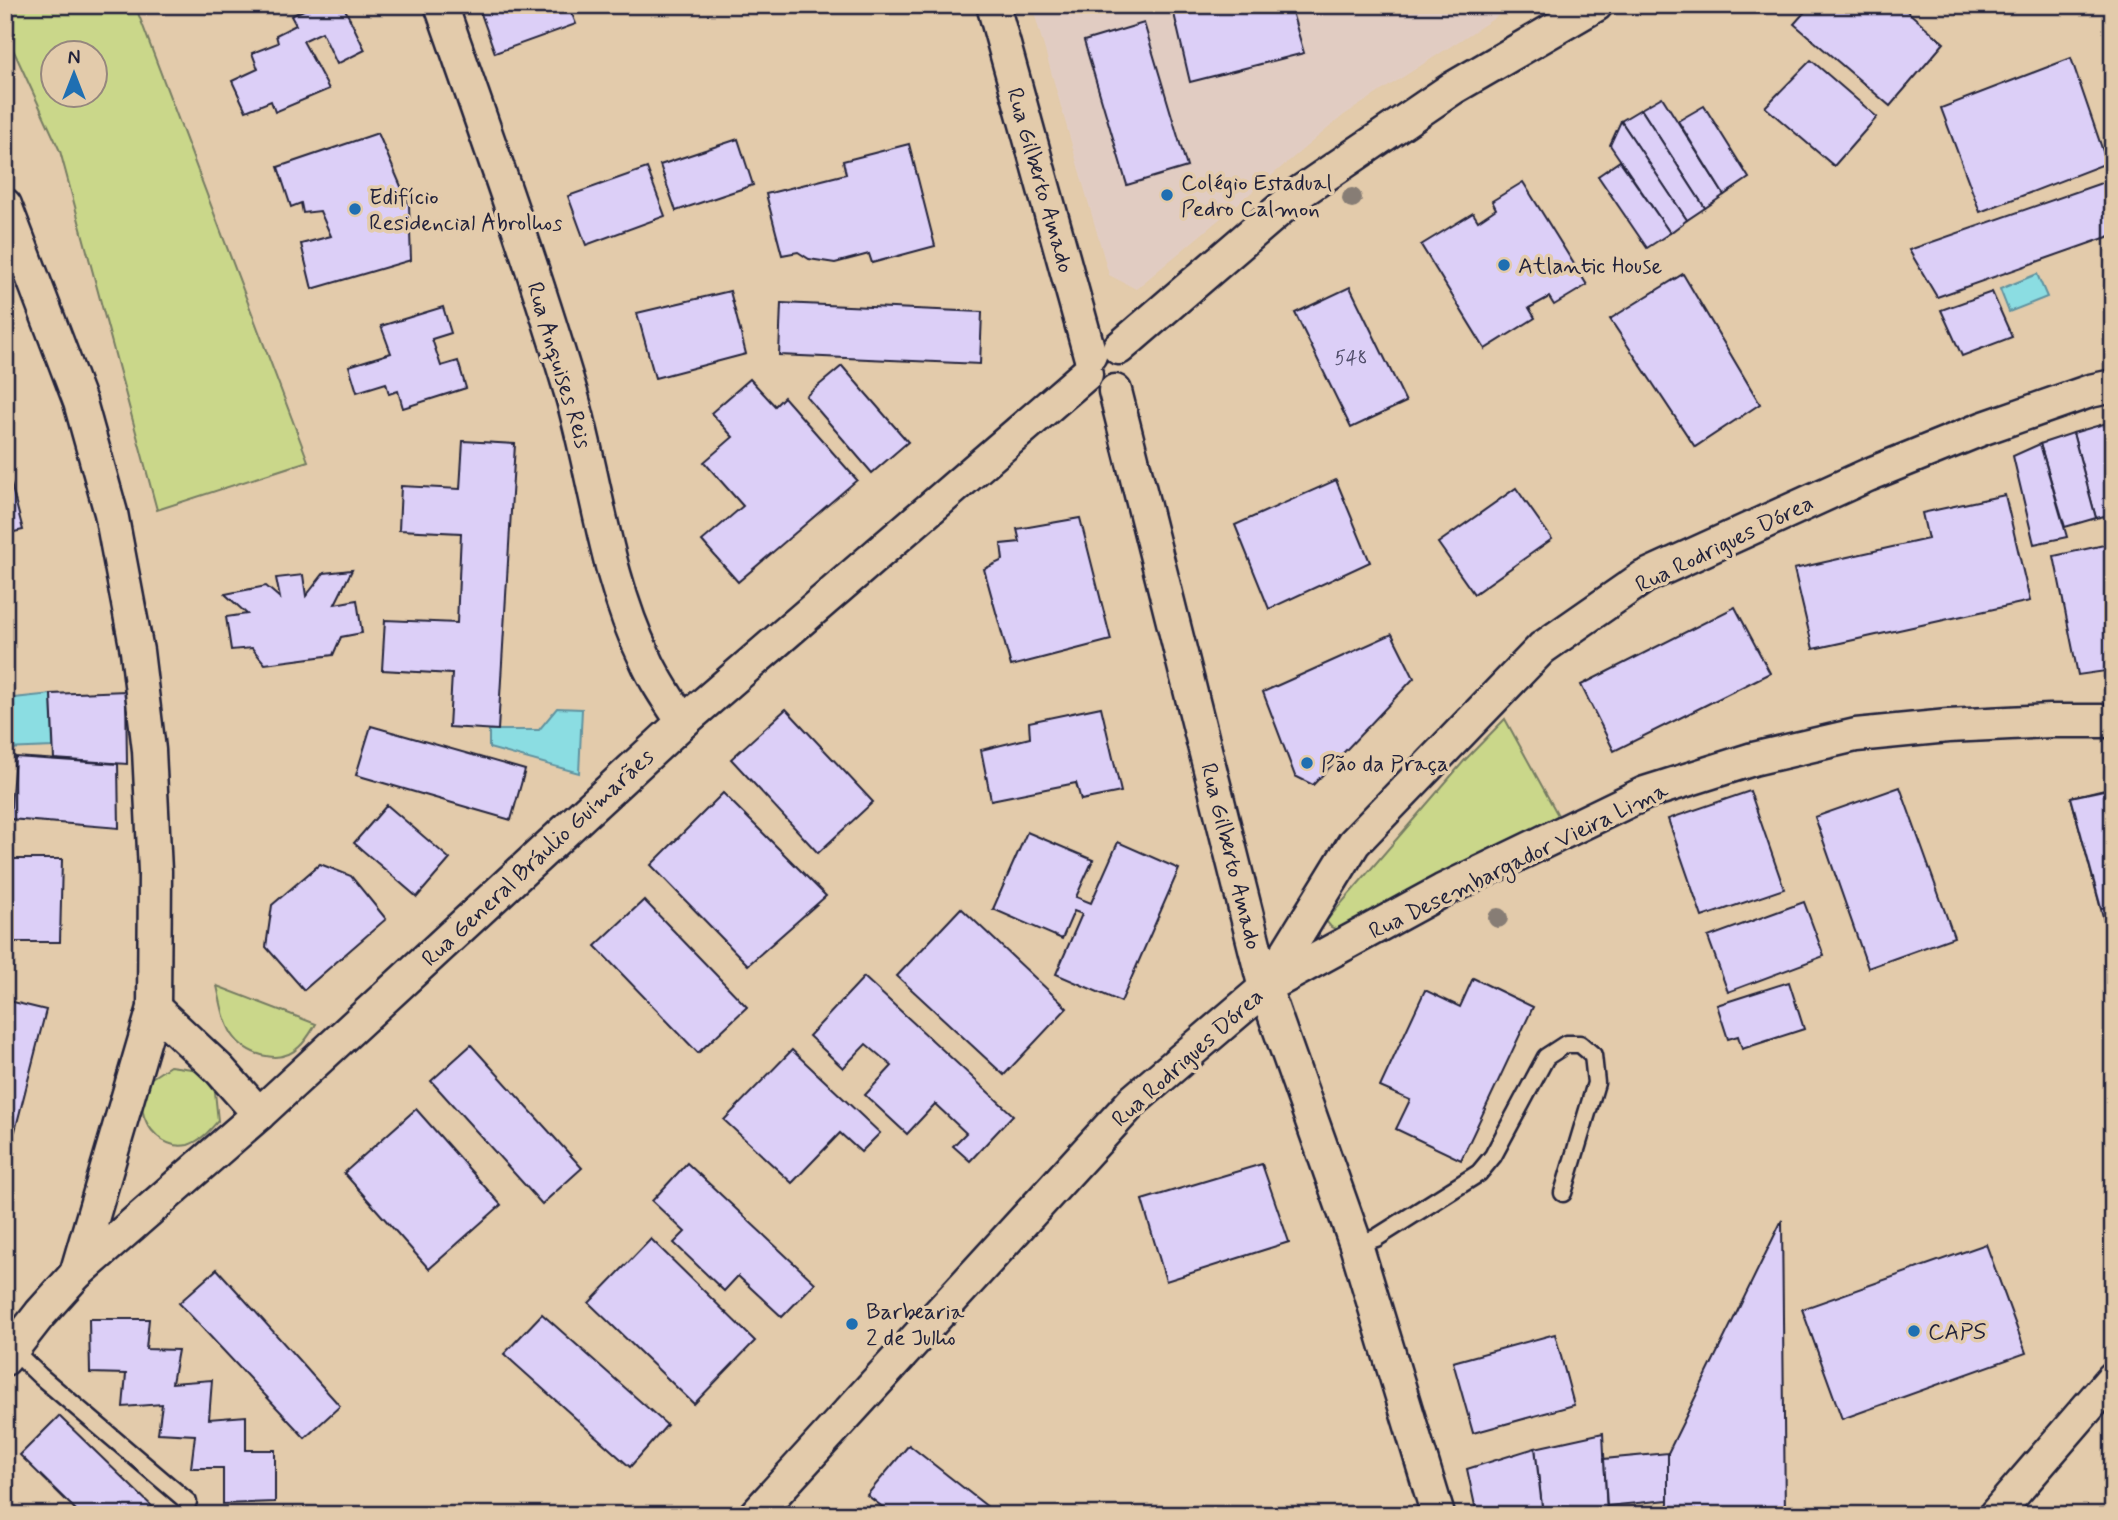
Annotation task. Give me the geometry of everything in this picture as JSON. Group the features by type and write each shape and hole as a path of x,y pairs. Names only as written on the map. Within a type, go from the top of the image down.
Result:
{"street":[{"name":"Rua Anquises Reis","path":"440,5 537,287 570,392 626,612 645,658 683,722"},
{"name":"Rua Gilberto Amado","path":"993,5 1098,359"},
{"name":"Rua General Bráulio Guimarães","path":"9,1354 76,1274 259,1114 683,722 1098,359 1299,193 1453,88 1597,5"},
{"path":"5,205 80,402 111,513 137,651 149,750 155,871 154,1008 76,1274"},
{"path":"1128,355 1132,365 1131,376 1125,385 1115,391 1103,391 1092,384 1098,359 1128,355"},
{"name":"Rua Rodrigues Dórea","path":"755,1515 1134,1100 1265,988 1354,843 1542,648 1644,577 1657,571 1894,464 1983,428 2090,391 2113,386"},
{"name":"Rua Gilberto Amado","path":"1115,391 1265,988 1356,1245 1438,1515"},
{"name":"Rua Desembargador Vieira Lima","path":"1265,988 1443,891 1645,793 1753,759 1869,734 1961,725 2113,721"},
{"path":"154,1008 220,1070 259,1114"},
{"path":"1995,1515 2113,1378"}],"lane":[{"path":"1356,1245 1376,1238 1479,1173 1493,1156 1546,1057 1566,1044 1580,1044 1593,1055 1596,1083 1563,1192"},
{"path":"9,1354 40,1376 188,1502"}],"shaded area":[{"name":"Colégio Estadual Pedro Calmon","path":"1032,5 1515,5 1344,115 1136,289 1109,275"}],"green space":[{"path":"5,5 135,5 308,461 157,510 60,151 40,108 108,108 108,38 38,38 38,103 5,32"},
{"path":"1505,719 1559,817 1341,932 1331,927 1326,921 1464,761"},
{"path":"217,986 316,1024 304,1042 291,1053 263,1056 245,1048 232,1034"},
{"path":"170,1066 199,1070 215,1092 218,1121 201,1138 188,1145 180,1146 164,1141 147,1123 142,1108 147,1081"}],"water":[{"path":"2037,274 2047,297 2009,312 2000,289"},
{"path":"51,694 53,747 5,749 5,699"},
{"path":"557,708 582,709 579,773 489,748 489,730 539,730"}],"building":[{"path":"314,5 343,5 365,50 337,64 322,32 303,41 329,89 275,112 271,101 246,111 232,81 258,69 252,53 278,43 276,35 296,25 291,16"},
{"path":"478,5 579,5 570,9 576,24 495,53"},
{"path":"1172,5 1290,5 1304,53 1190,82"},
{"path":"1811,5 1900,5 1944,43 1890,106 1794,24"},
{"path":"1144,23 1187,167 1127,185 1084,41"},
{"path":"2071,58 2107,163 1980,212 1941,108"},
{"path":"1811,60 1877,117 1834,166 1765,107"},
{"path":"1662,97 1724,195 1705,208 1641,109"},
{"path":"1704,106 1749,178 1724,195 1678,121"},
{"path":"1641,109 1705,208 1687,220 1621,121"},
{"path":"1621,121 1687,220 1670,233 1610,145"},
{"name":"Edifício Residencial Abrolhos","path":"378,133 409,205 411,260 312,289 301,244 331,236 320,211 303,213 301,203 291,207 278,167"},
{"path":"738,139 753,185 676,211 660,165"},
{"path":"909,144 935,246 872,263 869,254 835,263 809,259 798,252 782,255 766,194 846,174 843,161"},
{"path":"1620,161 1670,233 1647,248 1598,176"},
{"path":"647,168 665,216 586,245 568,196"},
{"path":"2113,179 2113,235 1937,297 1909,250"},
{"name":"Atlantic House","path":"1523,182 1587,285 1554,305 1549,297 1529,308 1535,318 1485,349 1421,245 1473,213 1478,221 1496,209 1492,201"},
{"path":"1683,274 1760,404 1695,447 1610,319"},
{"path":"1350,287 1406,402 1351,428 1295,313"},
{"path":"730,291 746,354 655,378 637,313"},
{"path":"1992,292 2012,337 1962,356 1941,310"},
{"path":"781,303 982,312 980,364 779,355"},
{"path":"443,307 451,333 432,339 441,366 458,361 466,388 403,408 398,391 389,394 386,383 357,392 349,366 391,353 381,326"},
{"path":"842,366 908,442 872,473 806,396"},
{"path":"750,379 775,406 784,397 857,480 738,582 702,541 743,506 704,462 733,437 711,413"},
{"path":"2113,421 2113,447 2107,423"},
{"path":"2107,423 2113,447 2113,514 2096,518 2073,433"},
{"path":"2073,433 2096,518 2065,527 2040,444"},
{"path":"463,441 515,444 498,730 449,727 452,674 382,670 385,620 457,623 461,533 399,530 401,486 460,489"},
{"path":"2040,444 2067,537 2034,544 2013,456"},
{"path":"5,461 23,530 5,534"},
{"path":"1336,480 1370,562 1269,609 1235,525"},
{"path":"1516,488 1552,539 1474,594 1438,543"},
{"path":"2005,495 2030,601 1813,649 1794,569 1928,539 1922,513"},
{"path":"1080,518 1111,640 1011,666 984,569 1003,560 1001,544 1020,542 1017,529"},
{"path":"2113,543 2113,670 2078,675 2054,556"},
{"path":"352,570 335,604 357,600 362,633 341,637 333,655 265,664 252,648 231,650 226,617 247,614 225,594 266,586 280,598 276,578 303,575 306,596 324,573"},
{"path":"1735,607 1770,673 1614,751 1581,685"},
{"path":"1392,634 1414,678 1313,785 1295,776 1263,692"},
{"path":"126,691 127,764 54,759 51,694"},
{"path":"1101,707 1121,792 1081,800 1076,783 991,800 981,750 1030,738 1029,722"},
{"path":"786,709 873,802 818,853 731,759"},
{"path":"371,726 525,770 511,820 356,775"},
{"path":"15,757 118,764 119,828 10,819"},
{"path":"1900,787 1954,937 1868,968 1815,817"},
{"path":"2113,787 2113,942 2110,943 2071,797"},
{"path":"2113,788 2113,906 2101,908 2071,797"},
{"path":"1750,791 1784,889 1702,917 1668,819"},
{"path":"723,793 826,896 748,965 651,865"},
{"path":"387,805 450,859 417,897 354,843"},
{"path":"1027,832 1093,860 1076,897 1091,903 1118,842 1179,869 1121,1002 1056,974 1082,914 1074,911 1062,939 993,909"},
{"path":"5,859 62,859 60,942 5,942"},
{"path":"320,864 351,876 386,919 304,990 266,947 272,905"},
{"path":"644,900 747,1007 698,1053 595,946"},
{"path":"1804,902 1824,956 1728,992 1708,937"},
{"path":"961,908 1067,1008 1004,1075 897,976"},
{"path":"864,977 1013,1115 970,1161 953,1146 966,1133 935,1104 907,1134 865,1095 892,1066 866,1044 843,1068 809,1036"},
{"path":"1473,978 1533,1007 1461,1160 1396,1129 1410,1100 1380,1087 1425,990 1460,1007"},
{"path":"1789,982 1804,1029 1742,1049 1738,1036 1728,1039 1717,1005"},
{"path":"5,1000 46,1010 15,1131 5,1129"},
{"path":"471,1045 582,1168 542,1204 431,1081"},
{"path":"792,1050 880,1133 861,1152 840,1133 792,1183 724,1120"},
{"path":"416,1109 501,1205 429,1269 344,1173"},
{"path":"687,1163 815,1283 782,1317 738,1276 724,1291 674,1243 685,1232 652,1201"},
{"path":"1262,1164 1289,1242 1166,1281 1142,1200"},
{"path":"1782,1220 1785,1515 1668,1515 1668,1453"},
{"path":"651,1239 755,1341 694,1404 589,1303"},
{"name":"CAPS","path":"1986,1244 2026,1353 1842,1419 1802,1309"},
{"path":"217,1269 340,1406 305,1438 179,1303"},
{"path":"542,1314 667,1425 630,1467 504,1354"},
{"path":"89,1319 149,1319 146,1349 178,1350 172,1383 212,1380 209,1419 246,1416 246,1450 275,1450 275,1502 223,1504 223,1468 191,1468 195,1435 158,1433 162,1404 123,1407 126,1374 90,1373"},
{"path":"1555,1334 1574,1405 1473,1433 1453,1362"},
{"path":"59,1416 161,1515 81,1515 20,1455"},
{"path":"1603,1433 1607,1515 1543,1515 1535,1448"},
{"path":"909,1445 998,1515 893,1515 867,1495"},
{"path":"1535,1448 1543,1515 1477,1515 1467,1469"},
{"path":"1668,1453 1668,1500 1607,1506 1604,1459"}],"place":[{"name":"Colégio Estadual Pedro Calmon","path":"1167,195"},
{"name":"Edifício Residencial Abrolhos","path":"355,209"},
{"name":"Atlantic House","path":"1504,265"},
{"name":"Pão da Praça","path":"1307,763"},
{"name":"Barbearia 2 de Julho","path":"852,1324"},
{"name":"CAPS","path":"1914,1331"}]}
